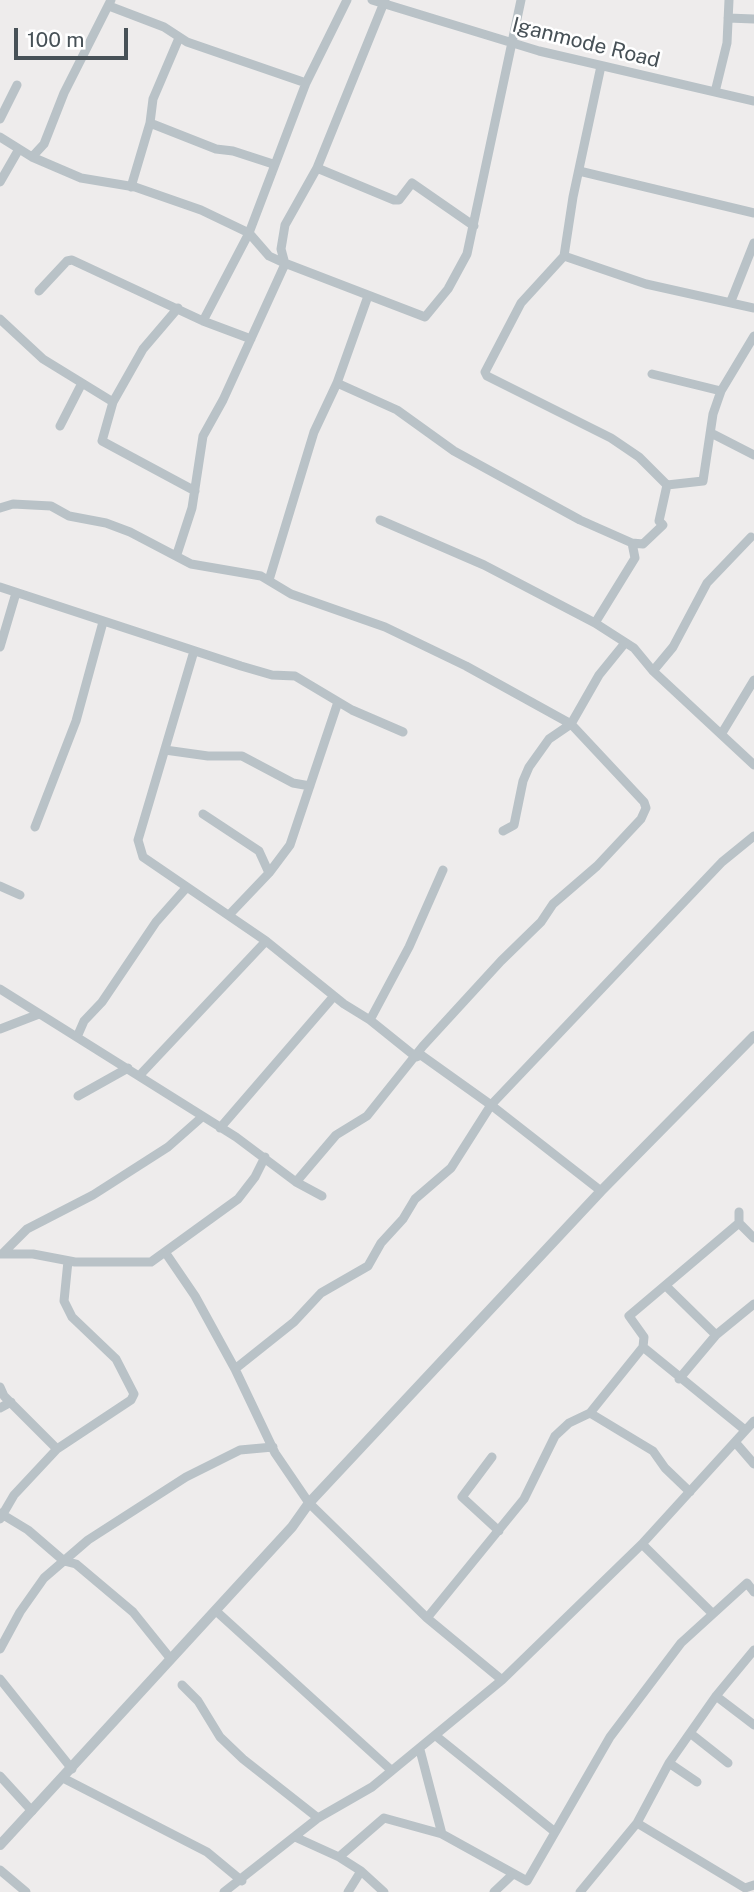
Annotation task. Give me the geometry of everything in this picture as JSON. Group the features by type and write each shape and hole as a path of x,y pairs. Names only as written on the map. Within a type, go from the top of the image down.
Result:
{"street":[{"path":"203,321 249,233 306,83 347,0"},
{"name":"Iganmode Road","path":"372,0 512,43 754,101"},
{"path":"0,137 32,157 81,178 131,187 201,210 249,233 270,256 285,264 419,317 430,314 462,265 474,226 521,0"},
{"path":"715,92 727,43 729,0"},
{"path":"32,157 37,155 44,144 64,93 110,3 164,27 179,38 306,83"},
{"path":"177,554 195,491 203,436 285,264 281,249 285,225 317,168 385,3"},
{"path":"728,18 754,19"},
{"path":"131,187 150,122 153,99 179,38"},
{"path":"601,66 564,256 521,303 485,372 487,376 618,443 639,457 667,485"},
{"path":"0,120 17,85"},
{"path":"150,122 216,149 233,150 273,164"},
{"path":"0,182 19,149"},
{"path":"317,168 394,200 399,200 412,183 474,226"},
{"path":"579,171 754,213"},
{"path":"731,301 754,243"},
{"path":"564,256 646,284 754,308"},
{"path":"39,291 67,261 72,260 203,321 251,339"},
{"path":"269,580 314,432 337,383 368,296"},
{"path":"178,308 144,349 113,402 102,441 195,491"},
{"path":"1,324 43,359 113,402"},
{"path":"667,485 704,481 721,391 754,336"},
{"path":"652,374 721,391"},
{"path":"337,383 397,410 454,451 580,520 632,543 643,544"},
{"path":"60,426 81,384"},
{"path":"711,433 754,455"},
{"path":"595,623 643,544 663,525 659,521 667,485"},
{"path":"1,507 51,506 69,516 130,532 177,554 191,564 269,580 291,594 385,627 466,666 571,724 641,797 645,813 597,866 553,904 541,922 501,961 416,1056 367,1116 336,1135 296,1182"},
{"path":"380,520 484,565 595,623 625,643 754,765"},
{"path":"653,671 673,647 707,583 751,537"},
{"path":"632,543 635,558"},
{"path":"0,587 272,675 295,676 338,702 403,732"},
{"path":"0,647 16,593"},
{"path":"36,827 76,721 103,622"},
{"path":"503,831 514,825 523,781 529,767 549,739 571,724 599,675 625,643"},
{"path":"194,651 138,848 143,857 266,941 334,996 416,1056 421,1055 491,1105 601,1191"},
{"path":"722,733 754,680"},
{"path":"229,915 270,873 290,845 338,702"},
{"path":"165,750 208,756 243,756 293,783 310,786"},
{"path":"203,814 259,851 270,873"},
{"path":"236,1369 294,1322 321,1293 368,1266 381,1243 415,1199 451,1168 491,1105 625,968 722,862 754,836"},
{"path":"370,1020 410,947 443,870"},
{"path":"0,887 20,895"},
{"path":"76,1037 84,1021 102,1002 156,922 187,887"},
{"path":"139,1076 266,941"},
{"path":"0,989 128,1068 265,1157 296,1182 322,1196"},
{"path":"220,1128 334,996"},
{"path":"0,1029 39,1014"},
{"path":"0,1845 292,1527 309,1503 601,1191 754,1036"},
{"path":"78,1096 128,1068"},
{"path":"1,1254 27,1229 93,1195 168,1147 202,1117"},
{"path":"1,1254 33,1254 68,1261 140,1264 151,1262 238,1199 255,1177 265,1157"},
{"path":"739,1212 739,1223 754,1238"},
{"path":"427,1618 524,1499 555,1436 569,1423 590,1413 643,1347 644,1337 629,1316 667,1287 739,1223"},
{"path":"165,1252 195,1296 236,1369 273,1447 309,1503 427,1618 502,1680"},
{"path":"68,1261 64,1301 72,1317 116,1359 134,1394 131,1400 57,1449 14,1495 1,1516 28,1530 64,1561 76,1564 133,1612 170,1658"},
{"path":"667,1287 716,1335"},
{"path":"679,1378 716,1335 754,1304"},
{"path":"309,1503 498,1308"},
{"path":"643,1347 745,1430"},
{"path":"0,1387 57,1449"},
{"path":"0,1408 11,1402"},
{"path":"590,1413 648,1447 690,1492"},
{"path":"224,1892 242,1881 318,1818 372,1787 502,1680 642,1544 754,1421"},
{"path":"735,1443 754,1464"},
{"path":"0,1649 20,1612 44,1578 120,1517 186,1476 240,1450 273,1447"},
{"path":"492,1457 462,1497 499,1531"},
{"path":"642,1544 712,1613"},
{"path":"339,1857 384,1818 442,1834 527,1881 610,1737 681,1643 747,1583 754,1592"},
{"path":"216,1611 391,1770"},
{"path":"580,1892 636,1823 669,1763 716,1696 754,1650"},
{"path":"0,1679 72,1769"},
{"path":"182,1685 198,1702 220,1737 235,1752 318,1818"},
{"path":"716,1696 754,1725"},
{"path":"690,1733 728,1763"},
{"path":"436,1736 555,1832"},
{"path":"420,1750 442,1834"},
{"path":"669,1763 697,1782"},
{"path":"0,1776 32,1811"},
{"path":"63,1778 206,1852 242,1881"},
{"path":"636,1823 745,1888 754,1885"},
{"path":"295,1837 339,1857 361,1871 384,1892"},
{"path":"0,1870 26,1892"},
{"path":"348,1892 361,1871"},
{"path":"494,1892 512,1875"}]}
